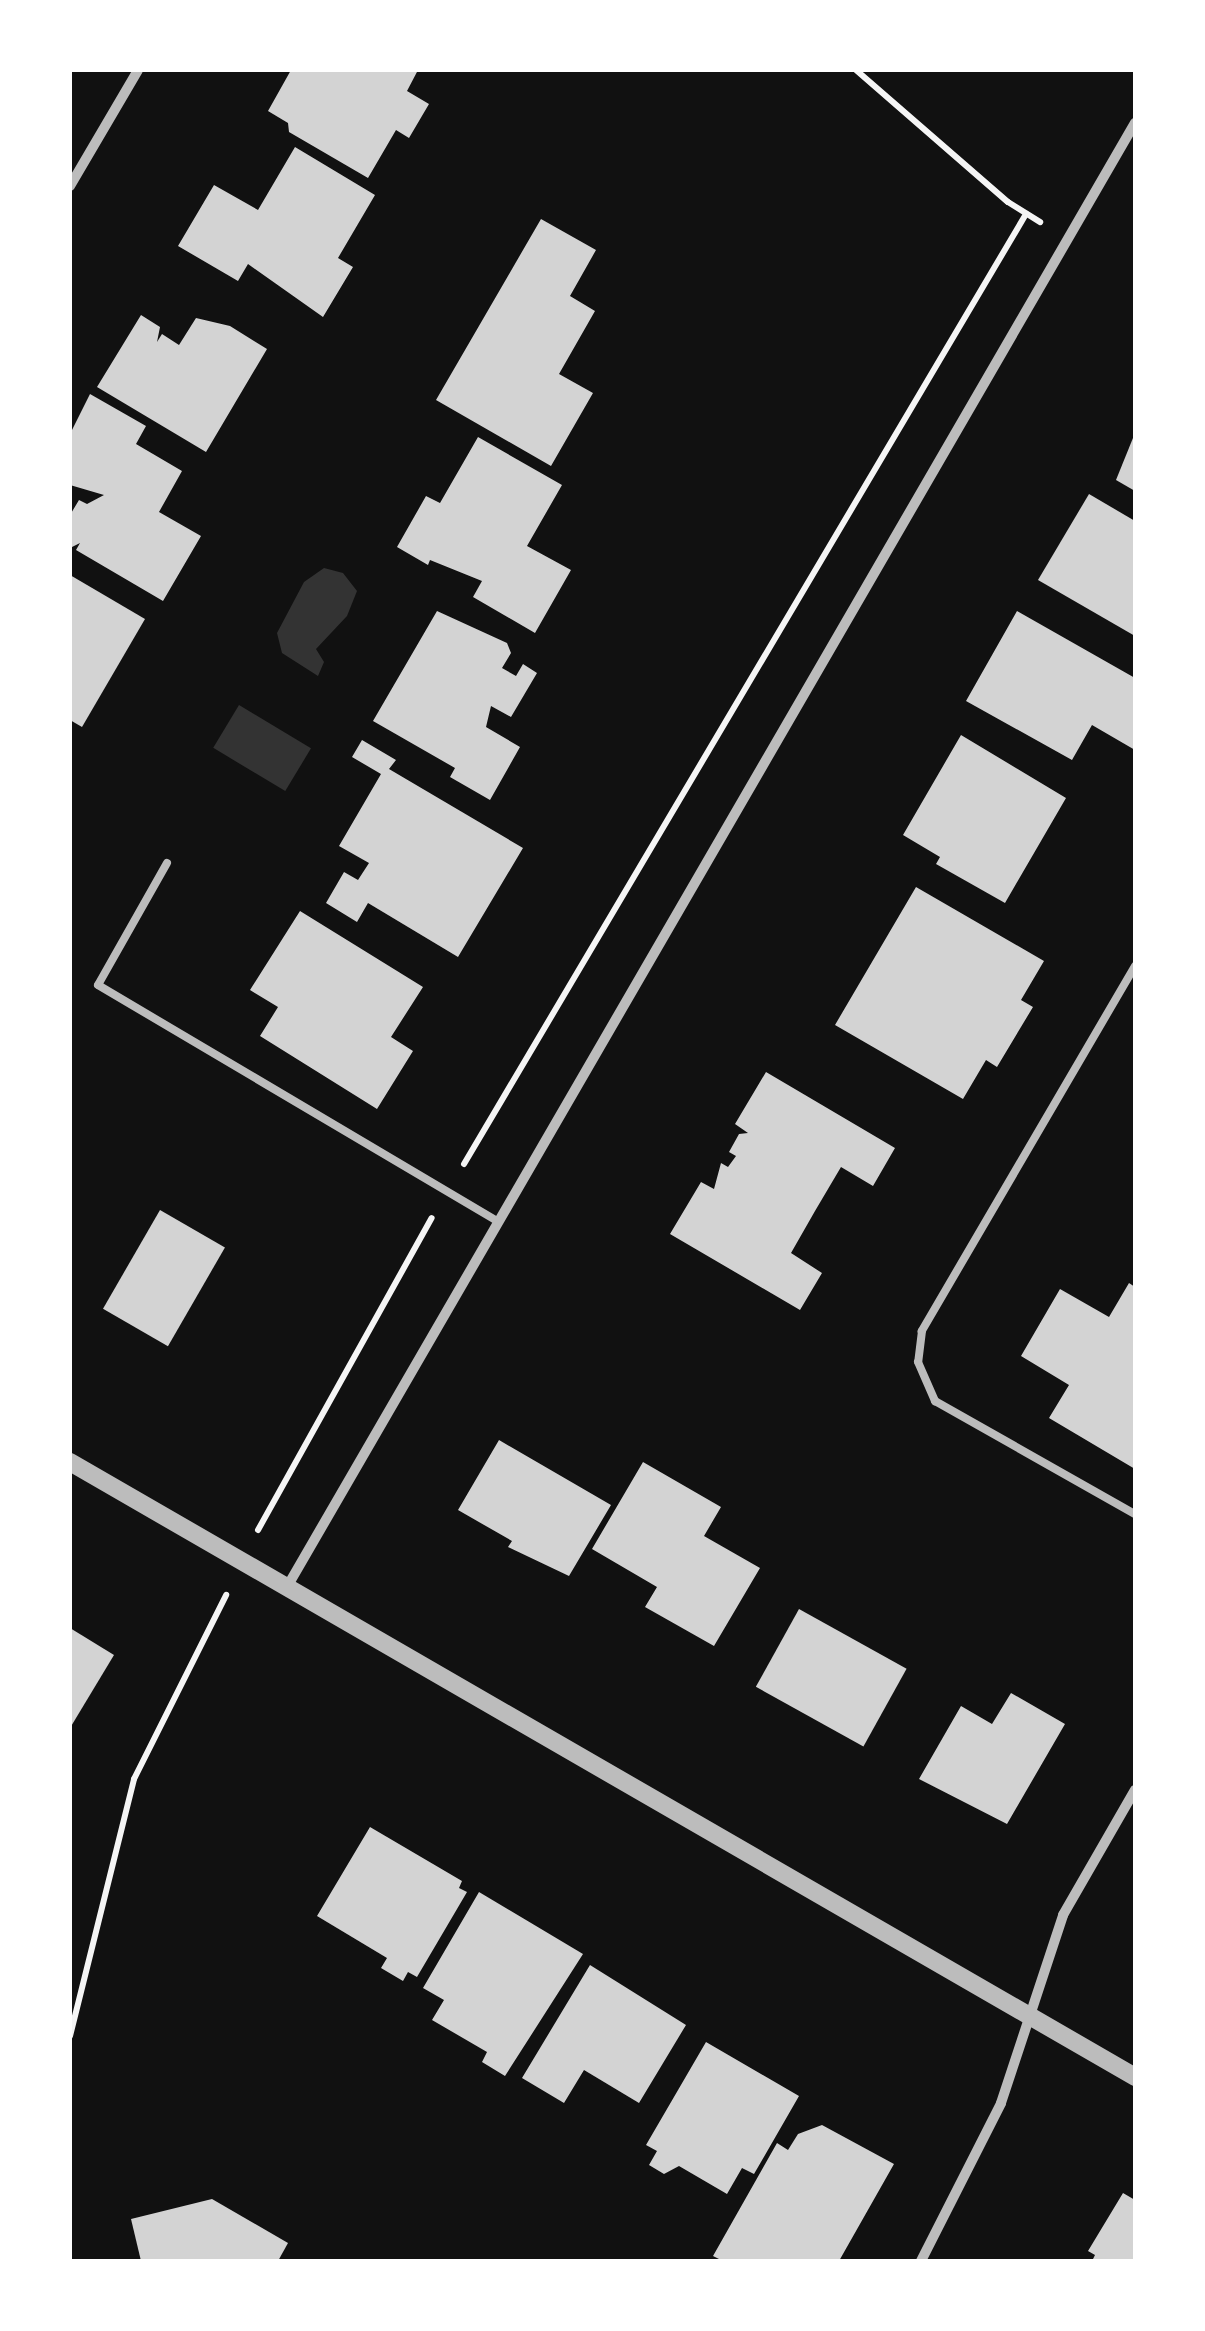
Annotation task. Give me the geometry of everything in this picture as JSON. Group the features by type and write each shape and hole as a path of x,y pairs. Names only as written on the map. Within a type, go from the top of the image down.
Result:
{"street":[{"path":"70,186 138,70"},
{"path":"287,1587 496,1220 1135,123"},
{"path":"70,1462 1135,2077"},
{"path":"920,2261 1001,2103 1063,1914 1135,1790"}],"lane":[{"path":"167,863 98,985 496,1220"},
{"path":"1135,966 922,1331 918,1362 935,1401 1135,1514"}],"path":[{"path":"269,1507 448,1190 1026,214 856,70"},
{"path":"70,2036 134,1780 211,1625"}],"shaded area":[{"path":"324,568 343,573 357,591 347,616 316,649 324,662 318,676 282,653 277,633 304,582"},
{"path":"239,705 311,748 285,791 213,748"}],"building":[{"path":"291,70 418,70 407,91 429,104 409,138 396,130 368,178 289,132 288,123 268,111"},
{"path":"295,147 375,195 338,258 353,267 323,317 248,264 238,281 178,246 214,185 258,210"},
{"path":"541,219 596,250 570,296 595,311 559,374 593,393 551,466 436,400"},
{"path":"141,315 160,327 157,342 162,334 179,345 196,318 230,326 267,349 206,452 97,387"},
{"path":"90,394 146,426 136,444 182,471 159,512 201,536 163,601 76,550 80,543 70,548 70,515 79,500 87,504 104,495 70,485 70,434"},
{"path":"1135,433 1135,491 1116,480"},
{"path":"478,437 562,485 527,546 571,570 535,633 473,597 482,581 430,560 428,565 397,547 426,496 440,503"},
{"path":"1089,494 1135,521 1135,636 1038,580"},
{"path":"70,575 145,619 82,727 70,720"},
{"path":"437,611 507,643 511,653 502,668 516,676 523,664 537,673 511,717 491,706 486,727 520,747 490,800 450,777 455,768 373,721"},
{"path":"1017,611 1135,678 1135,750 1092,725 1072,760 966,701"},
{"path":"961,735 1066,798 1005,903 936,864 940,857 903,835"},
{"path":"362,740 396,760 389,769 523,848 458,957 368,903 357,922 326,903 344,872 358,880 369,863 339,846 381,774 352,757"},
{"path":"916,887 1044,961 1021,1000 1033,1007 997,1067 986,1060 963,1099 835,1025"},
{"path":"300,911 423,987 391,1037 413,1051 377,1109 260,1036 278,1007 250,990"},
{"path":"766,1072 895,1148 873,1186 841,1167 815,1211 791,1253 822,1273 800,1310 670,1234 701,1182 714,1189 721,1163 728,1167 736,1156 729,1152 739,1134 748,1133 735,1124"},
{"path":"160,1210 225,1248 168,1346 103,1309"},
{"path":"1129,1283 1135,1287 1135,1469 1049,1418 1069,1385 1021,1356 1060,1289 1109,1317"},
{"path":"499,1440 611,1505 569,1576 508,1547 512,1541 458,1510"},
{"path":"643,1462 721,1507 704,1536 760,1568 714,1646 645,1607 657,1587 592,1549"},
{"path":"799,1609 907,1669 863,1746 756,1687"},
{"path":"70,1628 114,1655 70,1728"},
{"path":"1011,1693 1065,1724 1007,1824 919,1779 961,1706 992,1724"},
{"path":"370,1827 462,1881 459,1888 467,1892 417,1977 408,1972 403,1981 381,1968 387,1958 317,1916"},
{"path":"479,1892 583,1954 505,2076 482,2062 487,2052 432,2020 444,2000 423,1988"},
{"path":"590,1965 686,2025 639,2103 584,2070 564,2103 522,2078"},
{"path":"706,2042 799,2096 754,2174 742,2168 727,2194 679,2166 664,2174 649,2165 657,2151 646,2145"},
{"path":"822,2125 894,2164 839,2261 723,2261 713,2256 777,2143 788,2150 798,2134"},
{"path":"1123,2193 1135,2200 1135,2261 1092,2261 1095,2255 1088,2251"},
{"path":"212,2199 288,2243 278,2261 141,2261 131,2219"}]}
